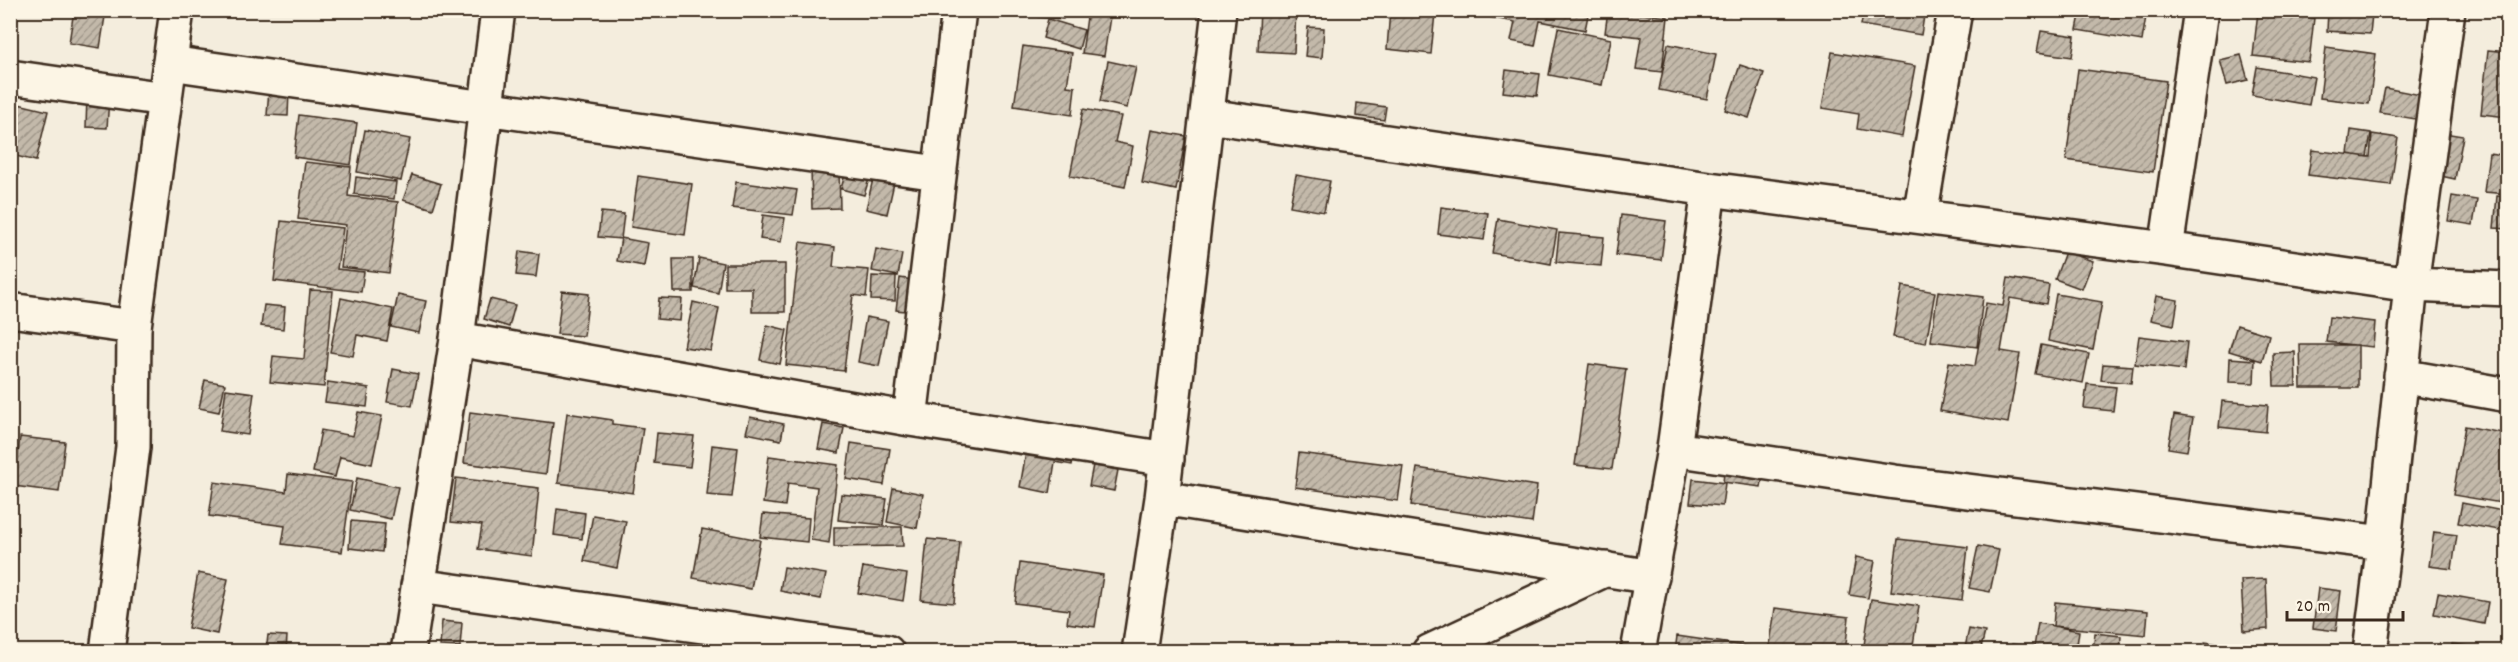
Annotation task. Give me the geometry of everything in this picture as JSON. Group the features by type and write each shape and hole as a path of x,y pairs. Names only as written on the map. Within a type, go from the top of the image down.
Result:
{"street":[{"path":"107,651 133,447 134,327 177,10"},
{"path":"408,651 457,339 498,10"},
{"path":"910,419 959,10"},
{"path":"1139,651 1167,459 1219,10"},
{"path":"1920,216 1955,10"},
{"path":"2166,249 2201,10"},
{"path":"2370,651 2384,543 2411,285 2448,10"},
{"path":"170,63 487,106 938,173"},
{"path":"10,77 165,99"},
{"path":"1208,116 1709,189 2166,249 2411,285 2508,289"},
{"path":"1638,651 1674,449 1709,189"},
{"path":"10,310 134,327"},
{"path":"457,339 910,419 1167,459"},
{"path":"2401,376 2508,395"},
{"path":"1674,449 1896,482 2384,543"},
{"path":"1162,498 1652,577"},
{"path":"1429,651 1605,569"},
{"path":"418,586 887,651"}],"building":[{"path":"74,10 106,10 100,48 69,43"},
{"path":"1039,10 1064,10 1063,19 1038,17"},
{"path":"1088,10 1111,10 1104,56 1082,53"},
{"path":"1260,10 1296,10 1294,53 1258,51"},
{"path":"1390,10 1435,13 1431,54 1387,49"},
{"path":"1589,10 1585,30 1540,21 1535,46 1511,41 1515,22 1457,11"},
{"path":"1608,10 1668,17 1662,72 1636,69 1641,37 1605,33"},
{"path":"1690,10 1729,10 1729,15"},
{"path":"1864,10 1925,10 1921,35 1861,25"},
{"path":"2081,10 2147,10 2142,41 2077,30"},
{"path":"2258,11 2314,18 2309,62 2253,56"},
{"path":"2328,11 2372,14 2370,34 2327,31"},
{"path":"1048,19 1084,30 1079,49 1043,38"},
{"path":"1308,27 1324,28 1322,58 1305,56"},
{"path":"1558,28 1611,39 1602,85 1549,75"},
{"path":"2041,31 2075,36 2072,57 2037,52"},
{"path":"1668,44 1716,54 1707,99 1659,90"},
{"path":"1023,46 1072,53 1067,86 1075,87 1072,115 1014,106"},
{"path":"2326,47 2376,54 2369,104 2320,98"},
{"path":"2488,50 2508,52 2508,117 2481,114"},
{"path":"1832,52 1915,66 1902,137 1857,129 1859,114 1822,108"},
{"path":"2241,55 2248,80 2227,85 2220,60"},
{"path":"1108,61 1136,67 1127,108 1100,102"},
{"path":"1740,65 1764,73 1749,118 1725,110"},
{"path":"2257,67 2314,77 2309,105 2252,95"},
{"path":"2078,69 2166,81 2153,172 2066,160"},
{"path":"1506,70 1540,74 1537,96 1503,92"},
{"path":"2385,88 2426,96 2421,120 2380,113"},
{"path":"269,89 289,91 288,116 267,115"},
{"path":"87,95 109,97 107,128 86,127"},
{"path":"10,102 48,111 36,161 12,155 16,134 10,133"},
{"path":"1357,103 1386,107 1384,120 1356,116"},
{"path":"1083,109 1121,116 1115,142 1133,146 1125,187 1070,176"},
{"path":"299,115 357,123 351,165 294,157"},
{"path":"365,130 410,139 401,181 357,172"},
{"path":"1152,130 1186,136 1176,190 1142,183"},
{"path":"2351,130 2371,133 2367,157 2348,154"},
{"path":"2444,133 2463,136 2455,179 2436,175"},
{"path":"2372,134 2398,138 2391,185 2308,175 2312,150 2370,157"},
{"path":"2489,153 2508,156 2508,194 2484,192"},
{"path":"305,162 351,167 348,196 398,202 389,273 341,267 346,225 298,219"},
{"path":"839,168 840,208 812,209 811,169"},
{"path":"846,170 870,176 864,195 841,189"},
{"path":"412,175 441,184 433,209 403,200"},
{"path":"1296,175 1330,181 1324,212 1290,206"},
{"path":"638,176 692,184 685,235 631,227"},
{"path":"356,177 396,182 394,199 354,194"},
{"path":"873,179 894,183 887,214 866,209"},
{"path":"736,182 797,190 793,215 732,208"},
{"path":"2452,196 2477,200 2473,225 2448,221"},
{"path":"2497,196 2508,197 2508,229 2494,228"},
{"path":"1441,207 1488,213 1484,240 1438,234"},
{"path":"601,212 624,214 621,239 598,237"},
{"path":"763,215 785,218 781,242 760,239"},
{"path":"1621,215 1666,221 1661,260 1616,255"},
{"path":"1498,219 1557,230 1551,264 1492,253"},
{"path":"281,221 343,228 337,269 364,272 361,292 274,281"},
{"path":"1559,233 1604,237 1601,266 1556,262"},
{"path":"621,238 648,243 644,266 617,261"},
{"path":"800,242 835,247 833,267 869,270 866,297 853,295 844,371 786,365"},
{"path":"876,249 902,254 898,276 872,271"},
{"path":"519,251 539,254 536,277 516,275"},
{"path":"2065,252 2093,261 2082,289 2055,279"},
{"path":"699,258 723,263 718,293 694,288"},
{"path":"673,259 693,259 693,292 674,292"},
{"path":"725,264 785,264 785,312 752,312 752,288 725,288"},
{"path":"872,276 896,277 895,301 871,300"},
{"path":"900,278 919,281 915,312 896,310"},
{"path":"2008,278 2049,285 2046,304 2010,298 2001,351 2020,354 2008,423 1940,411 1949,362 1975,366 1986,303 2003,306"},
{"path":"1902,286 1935,292 1926,343 1893,337"},
{"path":"310,290 333,291 324,387 270,382 273,356 304,359"},
{"path":"562,291 589,294 584,336 557,334"},
{"path":"1938,291 1983,297 1977,347 1931,341"},
{"path":"2056,294 2102,302 2093,350 2048,341"},
{"path":"398,295 426,301 419,333 391,327"},
{"path":"2156,296 2178,300 2174,325 2151,320"},
{"path":"341,298 393,309 387,341 357,335 353,356 330,352"},
{"path":"659,298 682,299 680,321 657,319"},
{"path":"490,299 515,305 509,327 484,319"},
{"path":"693,302 719,308 711,351 684,347"},
{"path":"264,305 285,307 283,329 261,326"},
{"path":"866,317 888,321 879,366 858,362"},
{"path":"2329,317 2375,322 2373,347 2326,342"},
{"path":"767,325 787,330 780,364 760,360"},
{"path":"2237,325 2269,335 2262,361 2229,351"},
{"path":"2139,336 2187,342 2184,370 2135,364"},
{"path":"2041,345 2089,354 2083,383 2035,374"},
{"path":"2300,345 2358,345 2358,388 2301,388"},
{"path":"2295,352 2296,386 2274,386 2273,353"},
{"path":"2230,358 2255,360 2254,383 2229,382"},
{"path":"1589,364 1626,369 1612,469 1575,465"},
{"path":"2103,364 2133,366 2131,383 2101,380"},
{"path":"393,369 418,374 412,406 387,402"},
{"path":"205,380 225,384 219,412 199,408"},
{"path":"328,382 369,388 367,407 325,402"},
{"path":"2087,384 2116,387 2113,411 2084,408"},
{"path":"226,389 254,393 248,435 220,431"},
{"path":"2222,401 2268,405 2266,432 2219,427"},
{"path":"358,412 382,416 372,464 340,457 335,477 313,472 321,430 353,436"},
{"path":"470,412 553,423 546,474 464,463"},
{"path":"567,413 612,420 612,424 643,428 633,493 558,483"},
{"path":"2174,415 2193,418 2187,451 2168,448"},
{"path":"750,417 784,424 781,440 746,433"},
{"path":"823,424 844,428 839,453 818,449"},
{"path":"2465,426 2508,434 2508,467 2501,503 2453,495"},
{"path":"1030,429 1077,438 1072,465 1055,462 1050,493 1020,487"},
{"path":"657,433 694,436 690,467 654,463"},
{"path":"20,437 65,442 59,492 14,486"},
{"path":"851,443 890,449 884,485 846,479"},
{"path":"712,445 738,448 732,497 707,495"},
{"path":"1299,453 1403,466 1398,501 1295,487"},
{"path":"769,456 838,465 829,543 811,540 817,487 788,483 785,506 763,503"},
{"path":"1093,465 1118,470 1114,491 1089,486"},
{"path":"1725,465 1764,470 1761,487 1723,482"},
{"path":"1417,468 1537,486 1532,523 1411,505"},
{"path":"288,474 352,482 342,552 282,544 285,526 209,516 214,482 286,492"},
{"path":"357,478 398,487 391,519 350,510"},
{"path":"456,478 539,488 532,556 478,549 482,525 451,522"},
{"path":"1693,479 1725,483 1722,506 1690,503"},
{"path":"893,488 923,494 917,528 887,522"},
{"path":"841,494 887,499 883,525 838,520"},
{"path":"2462,503 2503,511 2499,530 2458,523"},
{"path":"557,509 585,513 582,539 554,535"},
{"path":"763,514 809,518 807,542 760,537"},
{"path":"593,515 626,521 617,568 584,561"},
{"path":"351,521 385,524 382,552 349,548"},
{"path":"834,527 902,527 903,546 834,547"},
{"path":"702,529 760,540 751,589 693,578"},
{"path":"2434,532 2457,535 2452,569 2429,566"},
{"path":"927,539 960,542 954,603 921,600"},
{"path":"1898,539 1968,547 1962,600 1891,591"},
{"path":"1978,546 1999,550 1990,592 1969,588"},
{"path":"1856,557 1875,561 1868,598 1849,595"},
{"path":"1020,563 1103,575 1095,627 1067,623 1069,610 1015,603"},
{"path":"784,567 826,574 821,599 780,591"},
{"path":"863,567 907,574 903,601 858,593"},
{"path":"198,573 228,579 217,634 188,628"},
{"path":"2266,579 2268,629 2244,631 2241,580"},
{"path":"2318,588 2341,591 2336,631 2313,628"},
{"path":"2438,593 2488,602 2484,624 2434,614"},
{"path":"1871,599 1919,606 1912,652 1863,652"},
{"path":"2055,602 2148,611 2146,635 2053,626"},
{"path":"1775,608 1849,617 1845,652 1769,652"},
{"path":"442,621 462,623 460,647 440,646"},
{"path":"2038,623 2079,631 2076,652 2011,652 2012,644 2034,647"},
{"path":"1969,629 1985,632 1980,652 1964,652"},
{"path":"2095,633 2121,636 2120,652 2093,652"},
{"path":"268,635 287,636 286,652 266,652"},
{"path":"1677,636 1766,649 1766,652 1675,652"},
{"path":"2205,642 2237,647 2237,652 2203,652"},
{"path":"2452,644 2477,647 2476,652 2451,652"}]}
